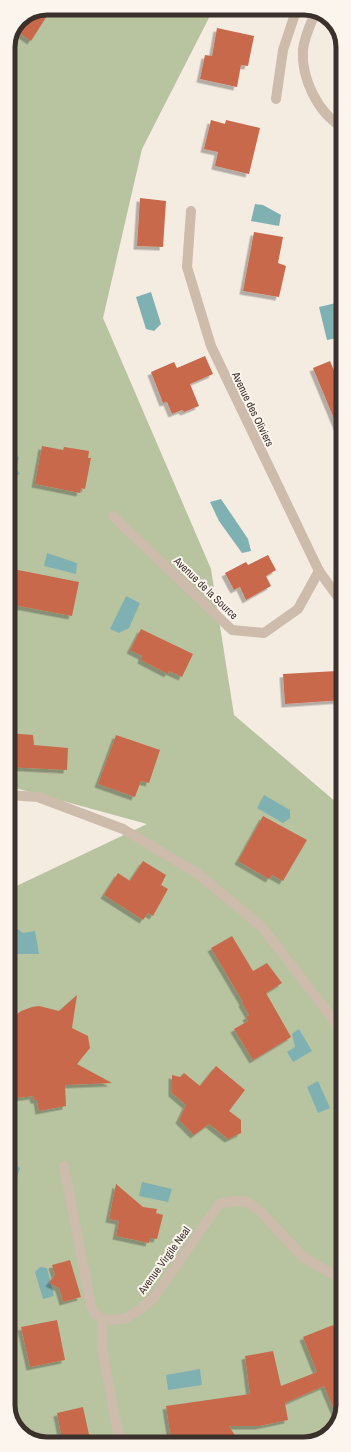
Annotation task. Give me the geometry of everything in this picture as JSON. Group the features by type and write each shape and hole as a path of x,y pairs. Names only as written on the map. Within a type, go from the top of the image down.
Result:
{"street":[{"path":"276,99 282,50 294,15"},
{"path":"314,17 303,50 304,67 315,97 322,110 336,122"},
{"name":"Avenue des Oliviers","path":"190,211 187,267 211,346 319,571 336,594"},
{"name":"Avenue de la Source","path":"113,516 232,630 264,633 298,609 319,571"},
{"path":"15,795 38,797 123,829 197,873 262,927 336,1023"},
{"path":"64,1166 91,1306 95,1314 102,1319 102,1348 119,1437"},
{"name":"Avenue Virgile Neal","path":"102,1319 114,1320 126,1318 141,1309 155,1296 219,1204 234,1201 247,1202 260,1211 304,1258 336,1276"}],"green space":[{"path":"47,15 210,15 142,149 103,318 211,569 234,715 336,802 336,1409 333,1419 325,1429 314,1435 304,1437 45,1437 31,1433 17,1417 15,1405 15,887 147,824 15,788 15,47 17,35 24,24 35,17"}],"water":[{"path":"255,204 263,205 281,215 279,226 251,221"},
{"path":"151,292 161,324 154,331 146,329 136,297"},
{"path":"336,303 336,338 327,340 319,307"},
{"path":"15,456 19,457 16,468 20,474 15,476"},
{"path":"221,499 248,539 251,551 242,553 219,521 210,502"},
{"path":"47,553 77,563 76,574 44,566"},
{"path":"126,596 140,603 129,628 119,633 110,629"},
{"path":"264,795 290,810 290,818 283,823 257,808"},
{"path":"15,927 23,933 35,931 39,954 15,954"},
{"path":"299,1029 312,1051 293,1062 287,1052 295,1047 292,1034"},
{"path":"318,1081 330,1108 318,1113 307,1087"},
{"path":"15,1164 20,1168 15,1181"},
{"path":"142,1182 172,1189 168,1202 139,1196"},
{"path":"40,1267 47,1268 54,1296 43,1299 35,1272"},
{"path":"200,1369 202,1385 168,1390 166,1375"}],"building":[{"path":"48,15 31,41 18,32 20,29 29,20 35,17"},
{"path":"217,28 254,36 248,66 241,65 237,87 200,79 205,55 212,56"},
{"path":"211,120 225,124 226,120 260,128 249,174 215,166 218,152 204,149"},
{"path":"140,198 166,201 163,247 137,246"},
{"path":"254,232 283,237 278,263 286,266 279,297 243,291"},
{"path":"205,356 213,374 190,384 199,406 184,412 182,410 172,414 167,402 163,403 151,372 174,362 177,368"},
{"path":"330,361 336,372 336,424 313,368"},
{"path":"42,446 63,450 64,447 89,451 88,458 91,458 85,489 81,488 80,493 35,484"},
{"path":"268,555 276,570 266,576 271,586 246,600 240,587 234,590 225,573 246,562 248,565"},
{"path":"15,569 79,582 72,616 15,605"},
{"path":"141,629 193,654 182,677 169,671 168,674 141,660 142,656 130,650"},
{"path":"336,671 336,700 285,704 283,674"},
{"path":"15,734 33,735 34,745 68,748 67,770 15,767"},
{"path":"116,735 160,750 149,783 141,781 135,797 98,784"},
{"path":"263,816 307,840 283,881 272,875 269,879 238,861"},
{"path":"143,861 166,875 161,885 168,889 153,916 148,913 143,920 104,895 118,873 130,881"},
{"path":"232,936 253,971 267,963 282,983 266,993 291,1037 253,1060 234,1029 248,1021 246,1017 249,1015 211,948"},
{"path":"77,995 72,1028 88,1036 90,1048 77,1064 112,1083 65,1085 66,1106 39,1111 37,1100 34,1100 33,1096 15,1098 15,1016 21,1011 39,1006 59,1011"},
{"path":"216,1066 245,1090 229,1111 241,1120 241,1133 228,1139 209,1124 194,1135 179,1120 186,1105 172,1093 172,1075 180,1077 184,1073 200,1086"},
{"path":"116,1184 143,1207 157,1209 156,1213 163,1215 157,1239 150,1238 149,1243 116,1236 119,1221 109,1219"},
{"path":"70,1260 81,1297 63,1302 59,1288 49,1283 55,1275 52,1265"},
{"path":"57,1320 65,1360 30,1367 21,1327"},
{"path":"333,1325 336,1332 335,1412 324,1386 285,1403 288,1420 259,1426 229,1426 236,1437 171,1437 166,1406 250,1394 245,1356 273,1351 281,1386 317,1372 303,1337"},
{"path":"83,1407 89,1437 62,1437 57,1413"}]}
